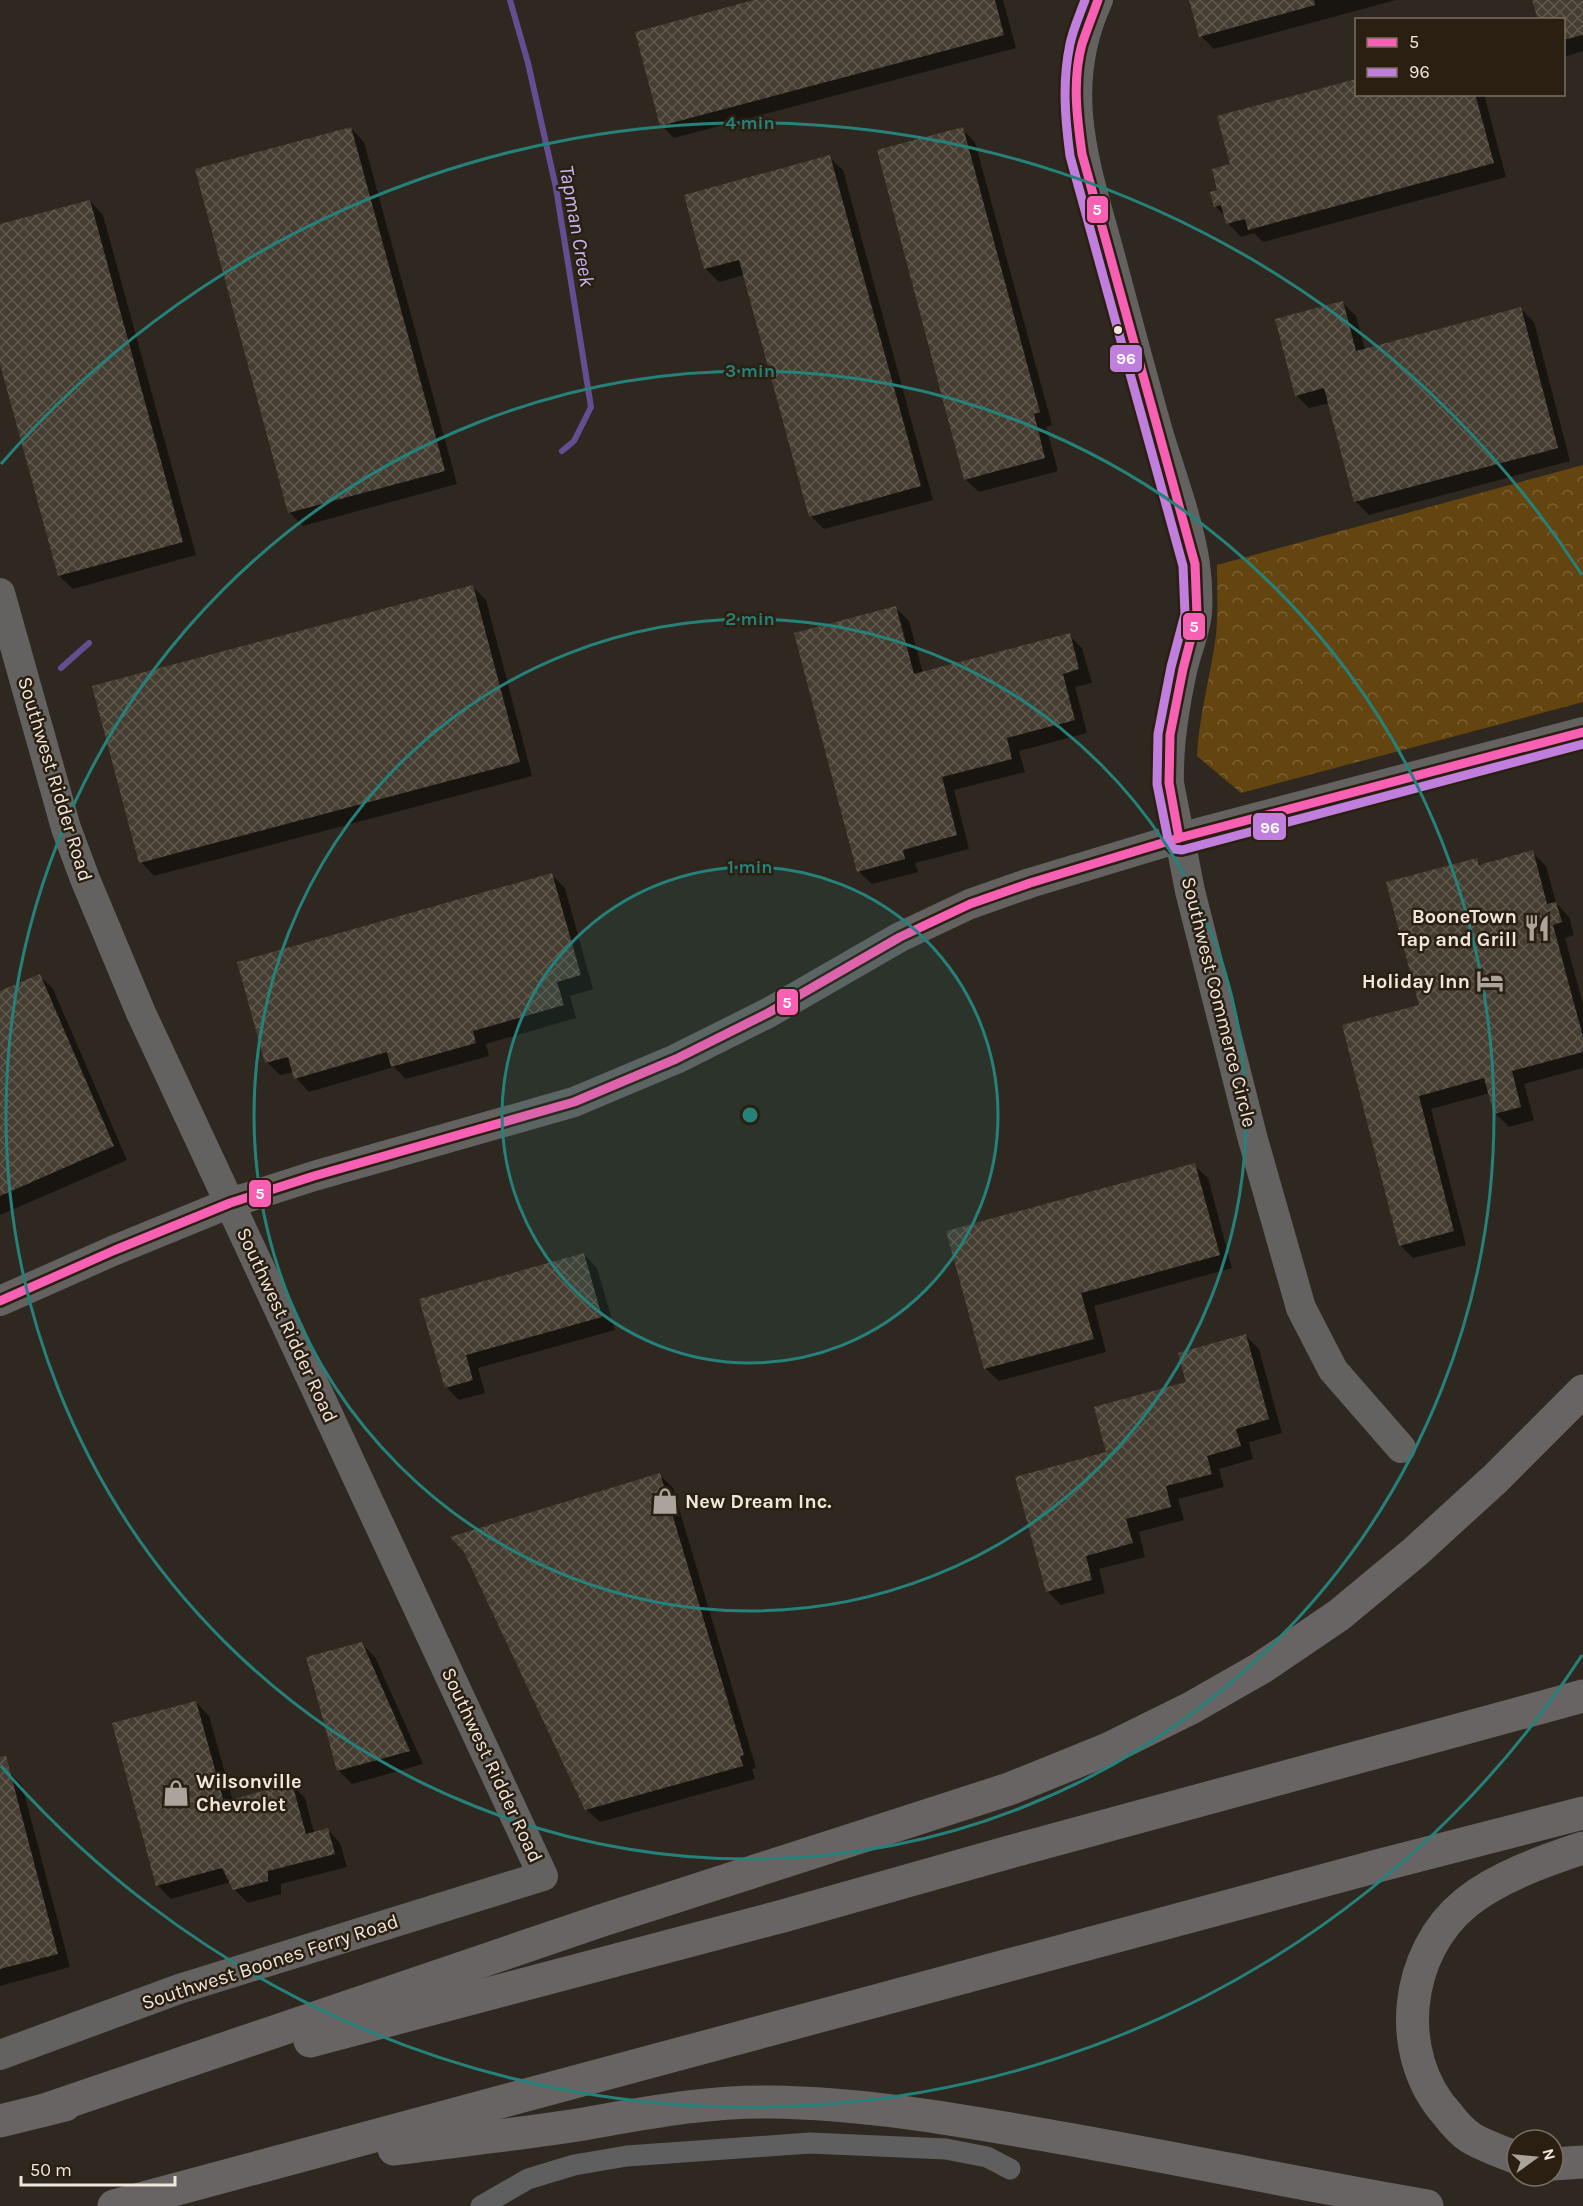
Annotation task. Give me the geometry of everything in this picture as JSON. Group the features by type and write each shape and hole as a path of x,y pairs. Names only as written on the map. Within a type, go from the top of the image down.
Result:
{"highway":[{"path":"44,2110 600,1921 1010,1789 1108,1749 1191,1708 1262,1668 1340,1615 1415,1552 1495,1479 1583,1390"},
{"path":"0,2121 783,1917 1013,1851 1583,1696"},
{"path":"114,2206 1381,1865 1583,1813"},
{"path":"1505,2153 1470,2138 1441,2108 1429,2089 1420,2068 1413,2030 1413,2001 1419,1973 1430,1946 1443,1926 1466,1902 1521,1872 1583,1848"},
{"path":"267,2165 570,2126 652,2111 708,2104 828,2103 905,2111 999,2127 1427,2206"},
{"path":"1565,2163 1583,2162"}],"street":[{"name":"Southwest Commerce Circle","path":"1098,0 1082,45 1077,76 1076,111 1082,154 1195,564 1197,615 1183,669 1170,735 1169,755 1169,783 1190,891 1252,1136 1301,1308 1333,1370 1401,1448"},
{"name":"Southwest Ridder Road","path":"0,593 56,796 74,850 141,1013 543,1876"},
{"path":"0,1301 115,1250 230,1203 314,1176 574,1102 676,1059 768,1013 900,937 970,904 1030,883 1179,838 1583,732"},
{"name":"Southwest Boones Ferry Road","path":"0,2055 179,1989 543,1876"},
{"path":"481,2206 528,2179 574,2165 627,2156 729,2148 810,2143 946,2149 987,2157 1010,2169"}],"green space":[{"path":"1583,465 1583,702 1241,793 1197,756 1216,639 1217,565"}],"building":[{"path":"754,0 995,0 1004,35 660,126 635,32"},
{"path":"1189,0 1314,0 1315,5 1199,37"},
{"path":"1532,0 1583,0 1583,35 1565,40 1565,18 1537,18"},
{"path":"1355,79 1355,96 1476,96 1494,163 1248,230 1245,219 1226,224 1221,205 1214,207 1210,192 1217,190 1212,169 1230,164 1217,116"},
{"path":"351,127 445,471 288,513 195,169"},
{"path":"963,127 1040,412 1034,414 1045,458 964,480 877,150"},
{"path":"830,155 921,486 809,517 739,260 704,269 684,195"},
{"path":"90,200 183,542 58,576 0,364 0,224"},
{"path":"1343,301 1356,351 1521,307 1558,448 1354,502 1324,388 1295,396 1275,319"},
{"path":"473,585 520,762 139,863 92,686"},
{"path":"896,606 914,674 1070,633 1079,669 1063,674 1075,720 1007,738 1012,759 942,777 957,835 903,850 905,859 857,872 794,633"},
{"name":"Holiday Inn","path":"1533,850 1547,904 1556,902 1562,922 1553,925 1583,1037 1583,1052 1512,1071 1521,1107 1494,1114 1484,1078 1419,1096 1454,1231 1399,1246 1342,1025 1419,1005 1386,882 1477,858 1479,865"},
{"path":"552,873 581,975 557,982 564,1005 473,1031 476,1043 391,1067 387,1052 294,1079 288,1057 265,1063 237,962"},
{"path":"40,974 114,1146 0,1196 0,991"},
{"path":"1195,1163 1220,1255 1081,1293 1094,1339 984,1369 946,1231"},
{"path":"584,1253 602,1317 466,1355 473,1380 445,1388 419,1299"},
{"path":"1246,1334 1269,1419 1236,1429 1241,1446 1207,1456 1212,1474 1166,1486 1171,1507 1126,1519 1133,1543 1086,1556 1092,1580 1046,1592 1015,1477 1106,1452 1094,1407 1186,1382 1178,1353"},
{"path":"660,1473 744,1755 740,1756 743,1766 585,1810 464,1552 450,1537"},
{"path":"362,1642 410,1751 337,1771 306,1657"},
{"name":"Wilsonville Chevrolet","path":"196,1701 224,1802 292,1783 306,1834 328,1828 335,1854 268,1871 268,1881 233,1890 222,1868 156,1886 112,1723"},
{"path":"6,1756 58,1954 0,1969 0,1757"}],"waterway":[{"name":"Tapman Creek","path":"510,0 528,63 556,188 591,407 574,441 562,451"},
{"name":"Tapman Creek","path":"61,668 89,643"}],"transit line":[{"name":"96","path":"1085,0 1071,38 1067,58 1065,86 1070,156 1183,566 1185,614 1171,667 1158,734 1157,784 1169,844 1174,849 1182,850 1583,744"},
{"name":"5","path":"1098,0 1082,44 1077,71 1077,113 1082,154 1195,564 1197,615 1183,669 1170,735 1169,783 1179,838"},
{"name":"5","path":"0,1301 115,1250 230,1203 314,1176 574,1102 676,1059 768,1013 900,937 970,904 1030,883 1179,838 1583,732"}],"place":[{"name":"BooneTown Tap and Grill","path":"1537,928"},
{"name":"Holiday Inn","path":"1490,981"},
{"name":"New Dream Inc.","path":"665,1501"},
{"name":"Wilsonville Chevrolet","path":"176,1793"}]}
